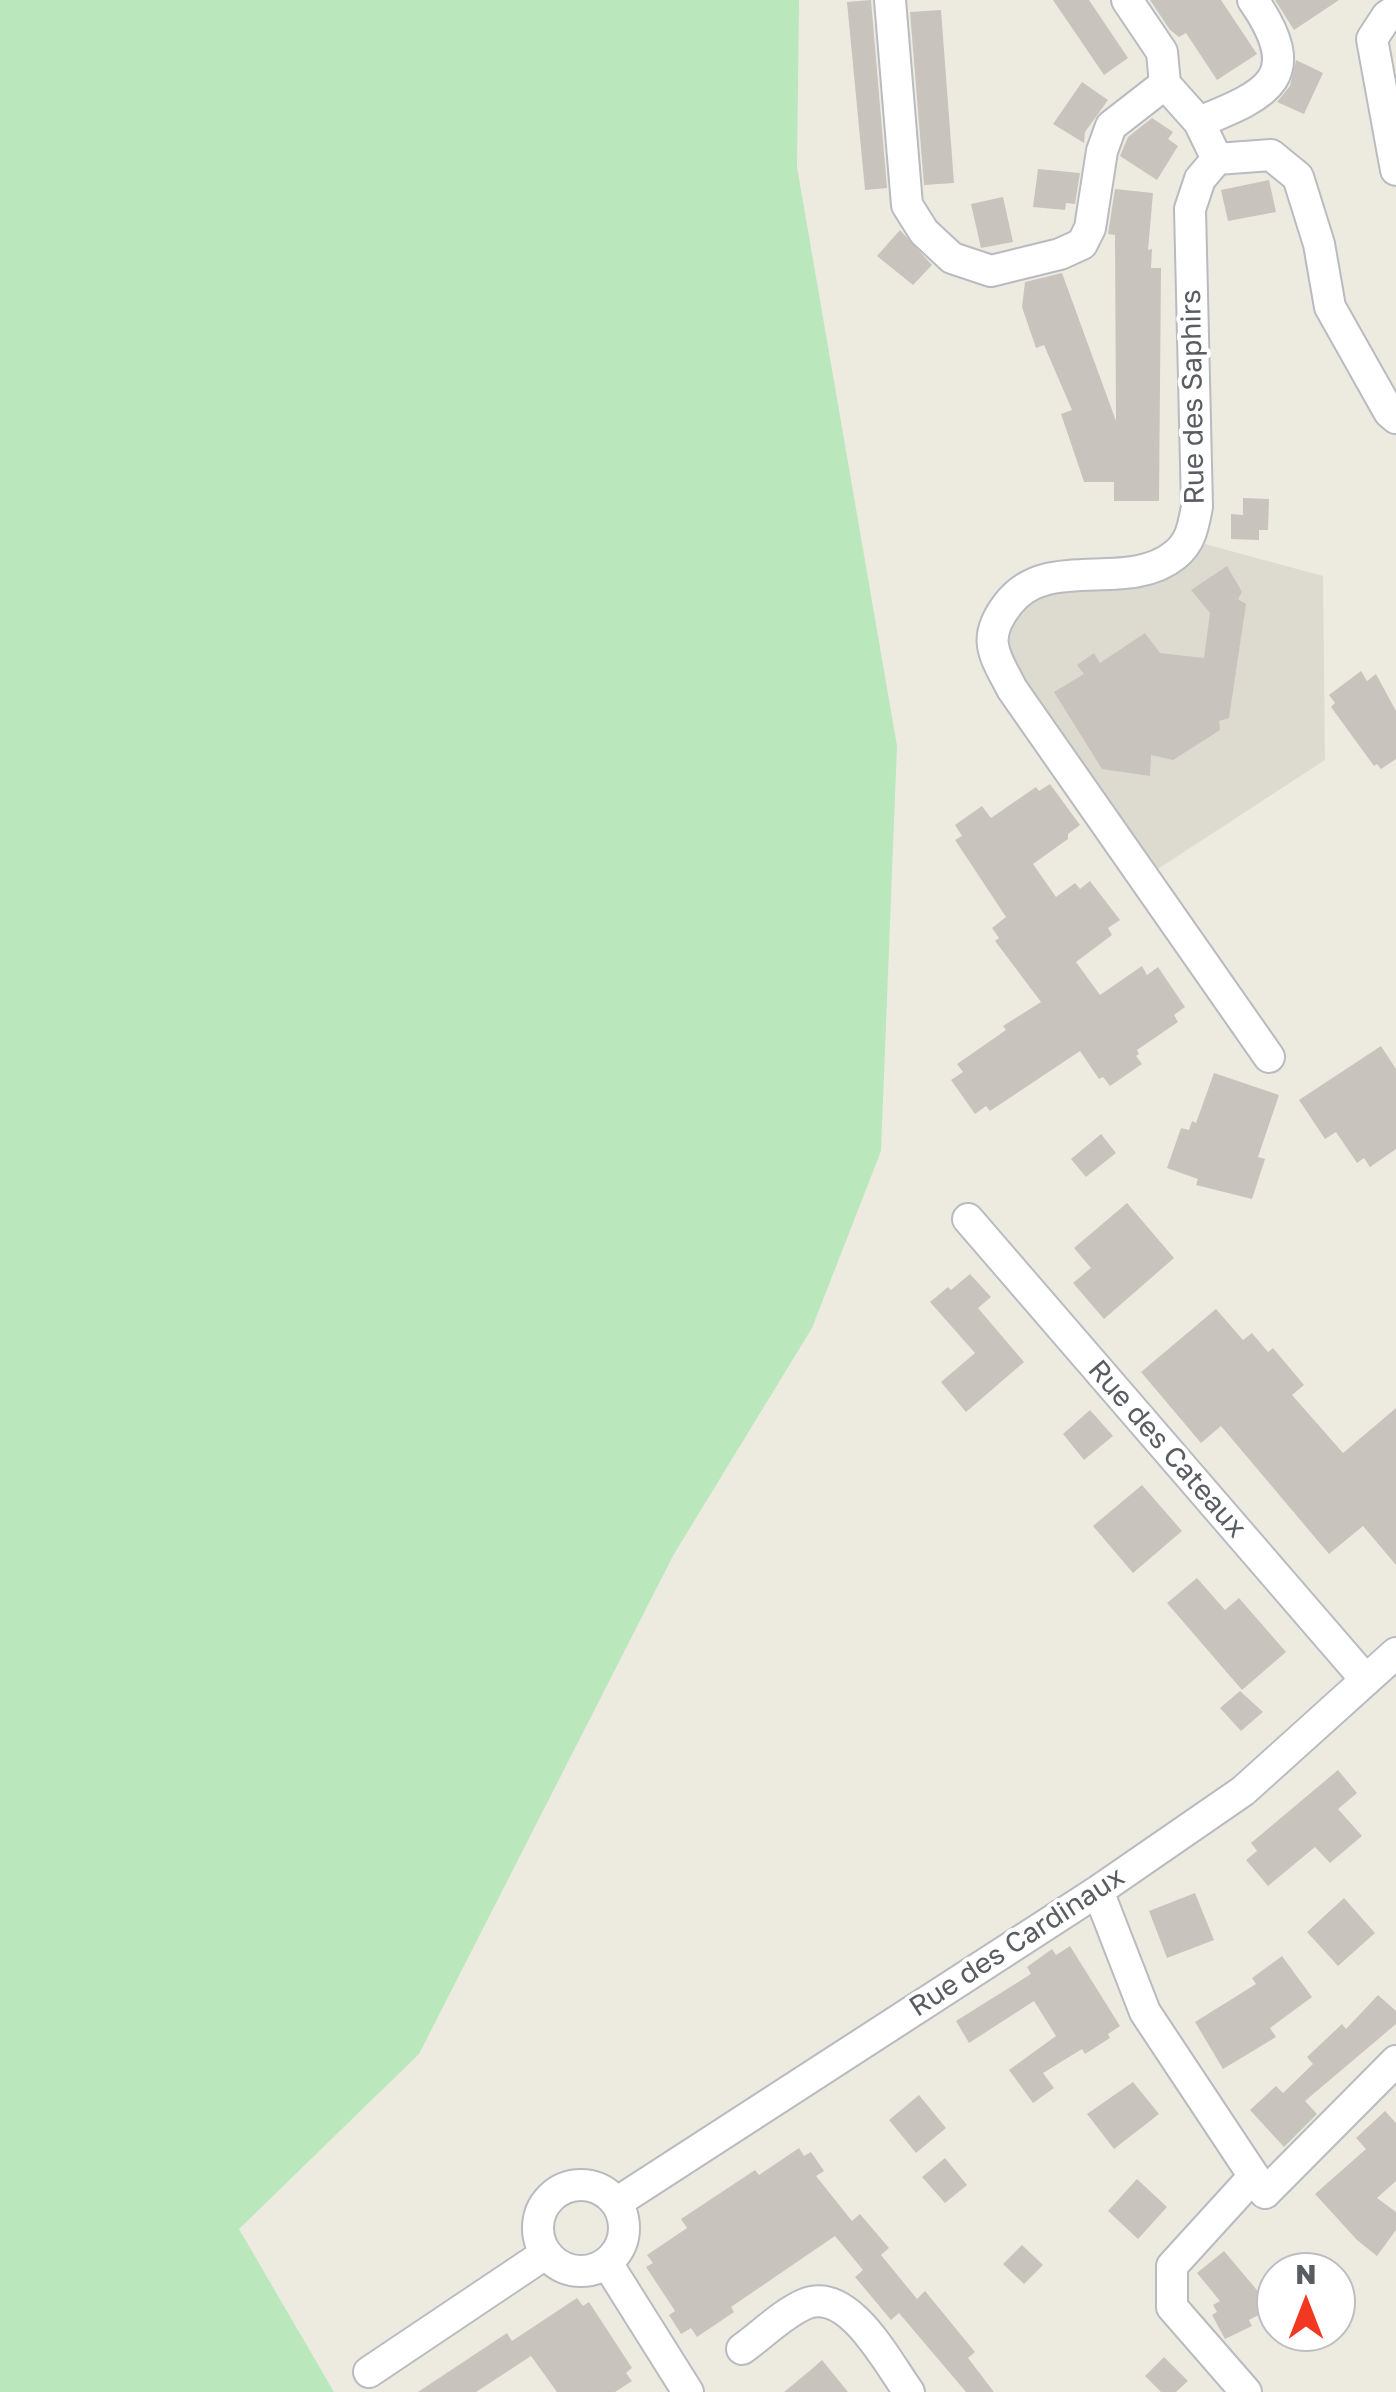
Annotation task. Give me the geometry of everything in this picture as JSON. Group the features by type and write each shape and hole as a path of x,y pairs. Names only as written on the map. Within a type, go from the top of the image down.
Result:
{"street":[{"path":"890,0 906,204 924,232 952,258 991,272 1060,254 1082,244 1090,228 1102,151 1111,126 1164,84"},
{"path":"1127,0 1162,52 1164,84 1200,122 1217,159 1271,154 1298,178 1318,244 1330,307 1392,415"},
{"path":"1200,122 1263,92 1276,74 1277,52 1267,20 1253,0"},
{"path":"1396,10 1386,16 1372,39 1396,170"},
{"name":"Rue des Saphirs","path":"1217,159 1200,179 1190,209 1197,507 1190,540 1172,558 1145,570 1052,577 1020,588 997,618 991,646 1012,689 1269,1058"},
{"name":"Rue des Cateaux","path":"968,1219 1366,1680"},
{"name":"Rue des Cardinaux","path":"616,2203 1098,1891 1243,1791 1396,1654"},
{"path":"1098,1891 1145,2012 1265,2193 1396,2061"},
{"path":"1246,2392 1172,2307 1172,2266 1254,2176"},
{"path":"586,2185 606,2193 616,2203 623,2218 624,2235 619,2250 607,2263 589,2271 562,2268 544,2254 537,2230 542,2208 550,2197 568,2187 586,2185"},
{"path":"369,2372 544,2254"},
{"path":"607,2263 682,2390"},
{"path":"742,2350 808,2302 830,2302 852,2314 909,2392"}],"shaded area":[{"path":"1190,540 1323,576 1325,760 1144,878 1012,689 997,618 1020,588 1145,570"}],"green space":[{"path":"0,0 799,0 797,167 897,746 881,1151 812,1328 674,1554 419,2054 239,2229 334,2392 0,2392"}],"building":[{"path":"871,0 887,188 865,190 847,2"},
{"path":"1053,0 1089,0 1128,58 1104,75"},
{"path":"1150,0 1221,0 1257,54 1217,80 1186,33 1179,37 1170,30"},
{"path":"1275,0 1339,0 1294,30"},
{"path":"941,10 954,183 924,185 910,12"},
{"path":"1296,60 1323,73 1304,114 1277,102 1290,86"},
{"path":"1082,82 1108,100 1085,132 1084,143 1053,124"},
{"path":"1152,118 1173,132 1168,139 1178,146 1157,180 1120,156 1128,137"},
{"path":"1038,169 1080,173 1075,204 1066,203 1065,210 1033,207"},
{"path":"1269,180 1276,212 1228,221 1221,190"},
{"path":"1115,189 1153,193 1148,250 1152,249 1151,268 1161,268 1159,501 1114,501 1114,482 1084,482 1061,414 1072,410 1044,345 1036,348 1022,307 1025,282 1062,273 1116,421 1115,235 1108,234"},
{"path":"1003,197 1013,242 981,248 971,204"},
{"path":"900,230 932,265 913,285 877,256"},
{"path":"1243,498 1269,499 1268,530 1259,530 1259,540 1231,539 1231,514 1243,515"},
{"path":"1227,566 1242,592 1238,599 1246,604 1229,718 1219,721 1220,730 1173,760 1151,755 1150,776 1102,769 1054,692 1084,674 1077,665 1094,653 1100,663 1145,633 1160,653 1204,658 1210,613 1191,590"},
{"path":"1361,671 1367,681 1376,674 1396,711 1396,759 1381,769 1377,764 1374,766 1331,707 1335,703 1329,695"},
{"path":"1050,784 1080,825 1068,834 1068,839 1033,864 1056,897 1075,883 1080,889 1090,881 1120,920 1108,928 1112,935 1076,962 1100,995 1142,966 1147,975 1158,967 1185,1007 1174,1015 1178,1022 1137,1050 1142,1064 1110,1086 1103,1077 1099,1079 1080,1051 990,1111 986,1106 975,1114 951,1080 963,1072 957,1064 1006,1030 1003,1026 1041,1002 995,941 999,938 992,928 1006,917 955,840 962,836 955,825 982,806 991,818 1036,787 1039,791"},
{"path":"1381,1046 1396,1069 1396,1149 1370,1167 1364,1158 1357,1163 1336,1132 1325,1139 1299,1100"},
{"path":"1214,1073 1279,1095 1258,1157 1265,1159 1252,1199 1196,1185 1198,1179 1167,1168 1181,1128 1189,1130 1192,1121 1196,1123"},
{"path":"1101,1134 1116,1153 1086,1177 1071,1159"},
{"path":"1127,1203 1174,1258 1104,1319 1073,1283 1091,1268 1074,1248"},
{"path":"970,1274 991,1297 978,1308 1024,1362 966,1412 941,1382 975,1353 930,1302"},
{"path":"1216,1309 1243,1340 1252,1333 1268,1352 1273,1348 1304,1385 1292,1395 1343,1453 1396,1408 1396,1565 1363,1526 1329,1554 1221,1426 1201,1443 1141,1372"},
{"path":"1090,1410 1113,1436 1084,1460 1063,1434"},
{"path":"1142,1485 1182,1531 1133,1573 1093,1526"},
{"path":"1197,1578 1225,1610 1239,1598 1286,1652 1242,1690 1167,1603"},
{"path":"1240,1691 1263,1712 1241,1731 1220,1708"},
{"path":"1338,1770 1357,1793 1338,1809 1362,1836 1330,1863 1315,1847 1268,1886 1246,1860 1257,1851 1251,1843"},
{"path":"1195,1893 1214,1940 1167,1958 1149,1911"},
{"path":"1344,1898 1375,1933 1338,1966 1307,1932"},
{"path":"1070,1946 1120,2026 1108,2034 1110,2038 1085,2054 1082,2049 1043,2073 1054,2088 1033,2103 1009,2070 1056,2036 1034,2001 969,2043 956,2021 1031,1974 1027,1967 1052,1949 1056,1955"},
{"path":"1282,1956 1312,1997 1270,2028 1276,2037 1223,2069 1195,2022 1256,1984 1252,1978"},
{"path":"1378,1995 1396,2011 1396,2024 1305,2101 1317,2114 1284,2147 1250,2110 1276,2086 1283,2093 1313,2064 1307,2057 1342,2024 1346,2029"},
{"path":"1133,2082 1159,2114 1114,2149 1087,2114"},
{"path":"919,2095 946,2128 916,2153 889,2120"},
{"path":"1385,2111 1396,2123 1396,2181 1377,2198 1396,2212 1396,2230 1377,2256 1315,2194 1366,2149 1356,2138"},
{"path":"799,2148 804,2156 811,2152 824,2171 816,2176 852,2221 860,2214 889,2248 881,2255 917,2299 925,2291 975,2352 968,2358 994,2392 966,2392 899,2313 891,2320 855,2277 863,2270 835,2236 731,2307 734,2312 697,2337 691,2328 681,2334 669,2315 675,2311 646,2267 653,2263 647,2255 687,2228 681,2219 755,2170 759,2175"},
{"path":"945,2158 967,2185 945,2203 922,2177"},
{"path":"1137,2179 1167,2207 1138,2239 1108,2211"},
{"path":"1022,2245 1043,2265 1024,2284 1003,2264"},
{"path":"1224,2251 1256,2289 1256,2316 1249,2320 1252,2326 1225,2339 1212,2315 1217,2312 1213,2305 1220,2301 1197,2273"},
{"path":"577,2298 583,2306 589,2302 632,2368 626,2373 632,2381 615,2392 557,2392 531,2356 476,2392 418,2392 507,2333 512,2341"},
{"path":"1164,2357 1188,2381 1176,2392 1161,2392 1145,2376"},
{"path":"822,2360 848,2392 784,2392 813,2368"}]}
